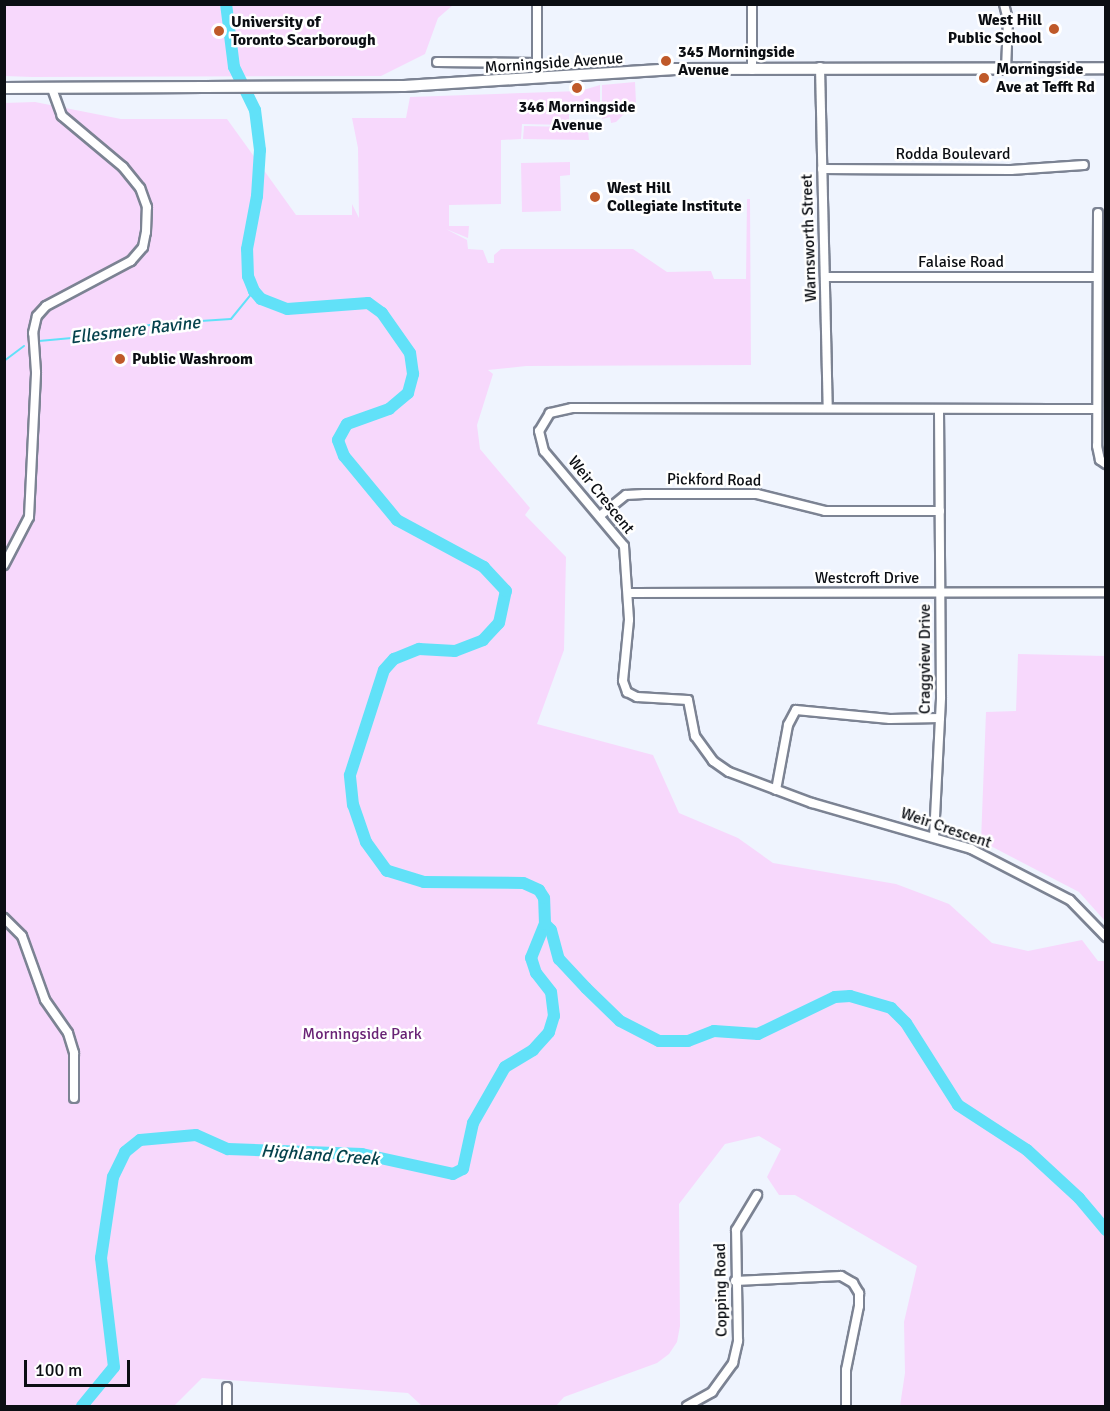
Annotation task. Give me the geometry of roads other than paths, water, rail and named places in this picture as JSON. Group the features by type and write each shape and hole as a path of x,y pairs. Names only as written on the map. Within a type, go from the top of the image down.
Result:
{"main road":[{"name":"Morningside Avenue","path":"4,88 206,89 386,86 675,69 1106,68"}],"street":[{"path":"437,62 537,63 537,4"},
{"path":"752,4 752,70"},
{"path":"1004,4 1008,20 1006,69"},
{"name":"Warnsworth Street","path":"820,68 828,407"},
{"path":"4,565 29,517 36,372 33,333 37,316 46,306 131,261 142,248 146,232 147,207 140,188 123,167 62,116 52,88"},
{"name":"Rodda Boulevard","path":"822,169 1068,169 1084,165"},
{"path":"1098,213 1097,277 1102,302 1097,410 1098,455 1106,464"},
{"name":"Falaise Road","path":"825,277 1097,277"},
{"name":"Weir Crescent","path":"1097,410 828,407 572,408 550,413 539,431 540,442 624,546 628,593 624,688 637,697 688,700 695,736 713,761 729,772 776,790 971,849 1070,900 1106,937"},
{"name":"Craggview Drive","path":"934,837 940,717 939,409"},
{"name":"Pickford Road","path":"601,515 626,495 644,494 757,494 825,511 940,511"},
{"name":"Westcroft Drive","path":"628,593 1106,592"},
{"path":"776,790 788,725 796,710 890,719 940,717"},
{"path":"4,918 22,936 45,1000 68,1032 74,1053 74,1098"},
{"name":"Copping Road","path":"687,1407 712,1392 733,1363 738,1341 735,1281 736,1230 757,1195"},
{"path":"735,1281 841,1276 853,1283 859,1293 859,1306 846,1370 846,1407"},
{"path":"227,1387 227,1407"}],"waterway":[{"name":"Highland Creek","path":"82,1406 114,1367 101,1258 113,1177 125,1152 140,1140 196,1135 228,1149 362,1154 453,1174 463,1169 473,1123 505,1067 533,1050 549,1032 554,1016 551,992 536,973 531,958 545,924 544,898 539,890 523,883 424,882 387,871 366,842 353,805 350,775 384,670 394,659 419,649 455,651 483,640 499,623 506,591 484,567 397,520 344,456 338,440 347,424 389,409 408,393 413,374 410,353 382,313 368,303 287,309 261,299 254,291 248,276 247,249 257,196 260,150 255,110 234,67 226,4"},
{"name":"Ellesmere Ravine","path":"39,341 94,336 155,324 231,319 254,291"},
{"name":"Ellesmere Ravine","path":"4,361 24,346"},
{"path":"545,924 551,930 559,959 586,988 620,1021 659,1041 688,1041 714,1031 758,1034 835,997 850,996 891,1008 906,1023 958,1105 1027,1150 1079,1198 1106,1230"}],"place":[{"name":"West Hill Public School","path":"1054,29"},
{"name":"University of Toronto Scarborough","path":"219,31"},
{"name":"345 Morningside Avenue","path":"666,61"},
{"name":"Morningside Ave at Tefft Rd","path":"984,78"},
{"name":"346 Morningside Avenue","path":"577,88"},
{"name":"West Hill Collegiate Institute","path":"595,197"},
{"name":"Public Washroom","path":"120,359"}],"park label":[{"name":"Morningside Park","path":"362,1034"}]}
